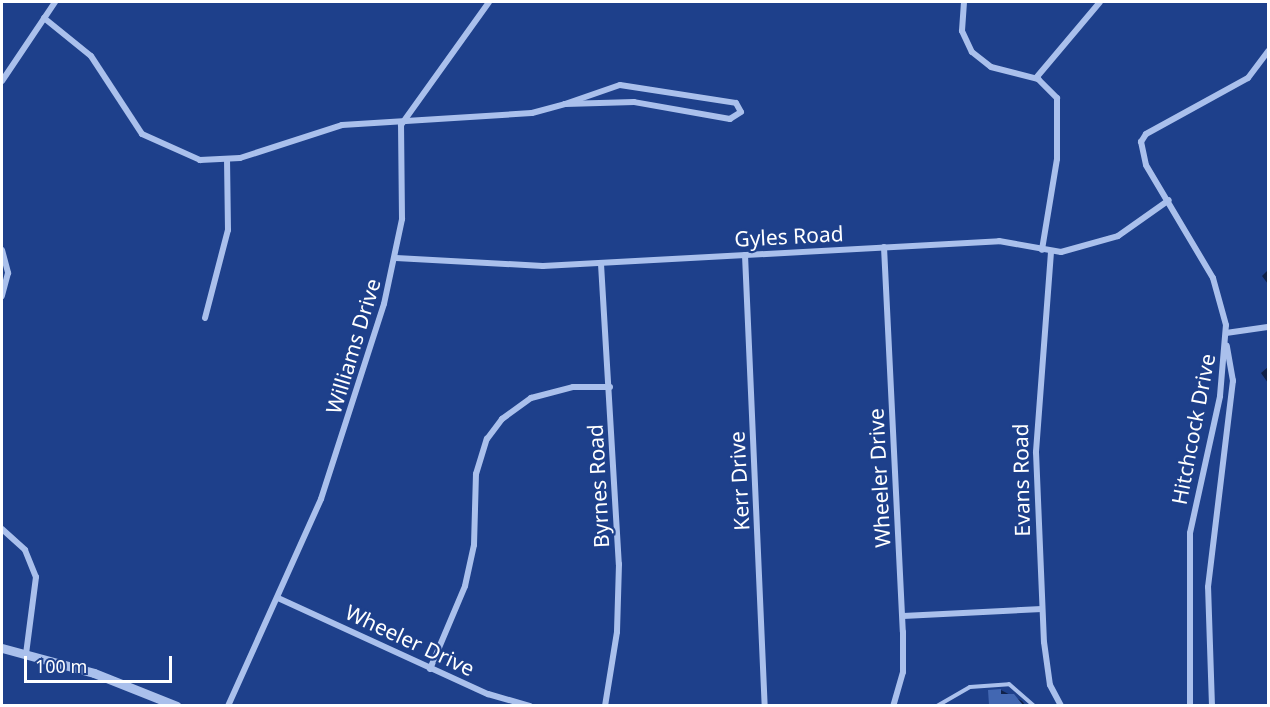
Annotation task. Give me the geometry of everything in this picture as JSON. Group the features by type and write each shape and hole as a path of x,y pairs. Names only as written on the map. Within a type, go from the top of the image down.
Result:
{"street":[{"path":"2,81 55,2"},
{"path":"402,122 489,2"},
{"path":"964,2 962,31 972,52 991,67 1036,78 1052,90 1060,115 1042,250"},
{"path":"1036,78 1101,2"},
{"path":"44,18 91,56 128,117 150,141 188,158 227,161 342,125 532,113 566,104 610,86 634,86 736,103 741,112 730,119 634,102 566,104"},
{"path":"1226,343 1226,333 1213,278 1169,200 1146,165 1143,138 1248,78 1269,51"},
{"name":"Williams Drive","path":"228,705 278,598 334,463 396,258 402,219 402,122"},
{"path":"205,318 228,230 227,161"},
{"name":"Gyles Road","path":"396,258 492,266 601,264 999,241 1051,252 1112,239 1169,200"},
{"name":"Wheeler Drive","path":"884,247 903,616 903,672 893,705"},
{"path":"2,250 8,273 2,296"},
{"name":"Evans Road","path":"1051,252 1036,410 1042,609 1048,675 1061,705"},
{"name":"Kerr Drive","path":"744,255 765,705"},
{"name":"Byrnes Road","path":"601,264 610,387 619,601 605,705"},
{"path":"1226,333 1269,327"},
{"name":"Hitchcock Drive","path":"1190,705 1190,533 1226,343"},
{"name":"Hitchcock Drive","path":"1212,705 1209,562 1233,381 1226,343"},
{"path":"430,669 465,586 474,545 476,474 487,439 531,398 566,388 610,387"},
{"path":"2,529 25,550 36,577 26,654"},
{"name":"Wheeler Drive","path":"278,598 430,669 530,705"},
{"path":"903,616 1042,609"},
{"path":"2,648 177,705"}],"lane":[{"path":"936,705 970,687 1009,684 1034,705"}],"building":[{"path":"1001,689 1001,694 1014,694 1023,705 989,705 988,690"}]}
